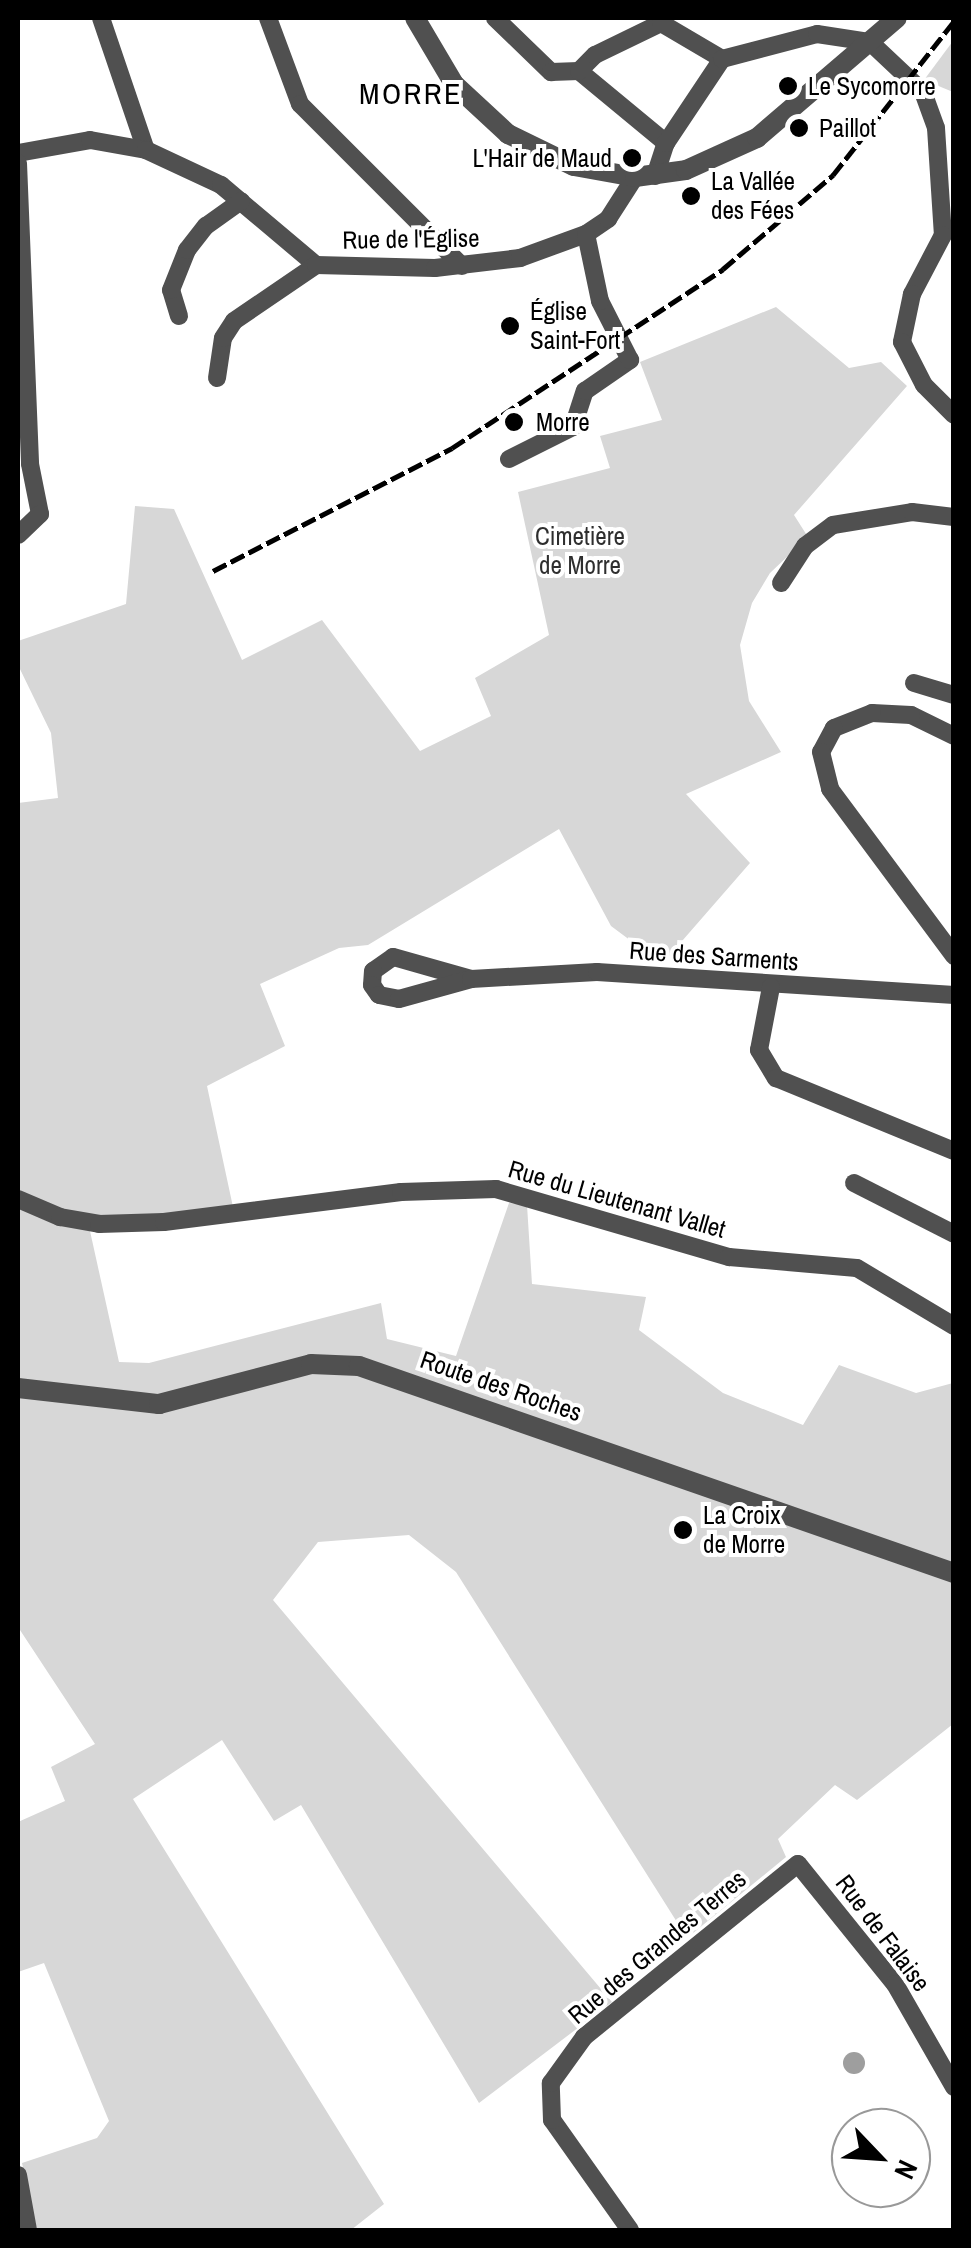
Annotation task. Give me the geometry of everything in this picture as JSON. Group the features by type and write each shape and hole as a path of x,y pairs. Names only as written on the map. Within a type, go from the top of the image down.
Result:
{"street":[{"path":"101,18 146,150"},
{"path":"268,18 285,78 300,104 462,266"},
{"path":"416,18 454,84 494,124 574,166 645,176 700,165 757,138 897,18"},
{"path":"495,18 551,72 579,71 596,56 661,23 722,59 817,34 870,42 922,92 936,128 943,235 912,294 902,342 924,384 954,415"},
{"name":"Rue de l'Église","path":"218,378 223,338 234,321 316,264 462,266 520,258 586,234 625,200 645,176 722,59"},
{"path":"579,71 666,142"},
{"path":"18,153 90,140 146,150 241,200 316,264"},
{"path":"18,163 30,464 40,514 18,535"},
{"path":"176,311 174,275 187,250 241,200"},
{"path":"509,459 573,427 585,391 630,360 600,301 586,234"},
{"path":"780,583 805,546 833,524 912,512 954,517"},
{"path":"914,683 954,694"},
{"path":"954,736 910,715 872,713 834,728 821,752 830,789 954,956"},
{"path":"940,938 954,970"},
{"name":"Rue des Sarments","path":"472,979 394,957 373,971 372,985 379,995 399,999 472,979 598,972 771,987 954,996"},
{"path":"771,987 759,1050 776,1078 954,1150"},
{"path":"854,1182 954,1234"},
{"name":"Rue du Lieutenant Vallet","path":"18,1199 60,1217 99,1224 164,1222 400,1192 496,1189 729,1257 858,1268 954,1326"},
{"name":"Route des Roches","path":"18,1388 159,1404 311,1364 359,1366 954,1573"},
{"name":"Rue de Falaise","path":"798,1864 896,1984 954,2087"},
{"name":"Rue des Grandes Terres","path":"630,2230 552,2120 551,2082 584,2037 798,1864"},
{"path":"18,2174 28,2230"}],"green space":[{"path":"953,41 953,92 924,80"},
{"name":"Cimetière de Morre","path":"776,307 849,368 881,362 907,386 794,515 808,537 770,573 752,603 740,645 749,701 781,752 686,794 750,863 662,964 611,926 559,829 368,945 339,948 260,984 285,1046 207,1086 233,1207 90,1231 119,1362 149,1363 381,1303 387,1339 456,1356 509,1203 527,1205 532,1284 646,1297 639,1330 723,1393 803,1425 839,1365 916,1393 953,1383 953,1724 857,1800 835,1785 778,1839 786,1857 687,1938 456,1572 409,1535 318,1542 273,1600 612,2002 479,2103 301,1805 274,1821 222,1740 133,1799 384,2204 351,2230 37,2230 22,2163 97,2138 109,2121 44,1963 18,1972 18,1822 65,1801 51,1767 95,1744 18,1627 18,803 58,798 51,733 18,665 18,641 126,604 135,506 174,509 242,660 322,620 420,751 491,716 475,678 549,635 518,492 610,468 600,436 662,420 640,362"}],"shaded area":[{"path":"850,2052 858,2052 865,2063 858,2074 850,2074 843,2067 843,2059"}],"railway":[{"path":"213,571 452,448 723,269 833,175 954,21"}],"place":[{"name":"Le Sycomorre","path":"788,86"},
{"name":"Paillot","path":"799,128"},
{"name":"L'Hair de Maud","path":"632,158"},
{"name":"La Vallée des Fées","path":"691,196"},
{"name":"Église Saint-Fort","path":"510,326"},
{"name":"Morre","path":"514,422"},
{"name":"La Croix de Morre","path":"683,1530"}],"district":[{"name":"MORRE","path":"411,93"}]}
